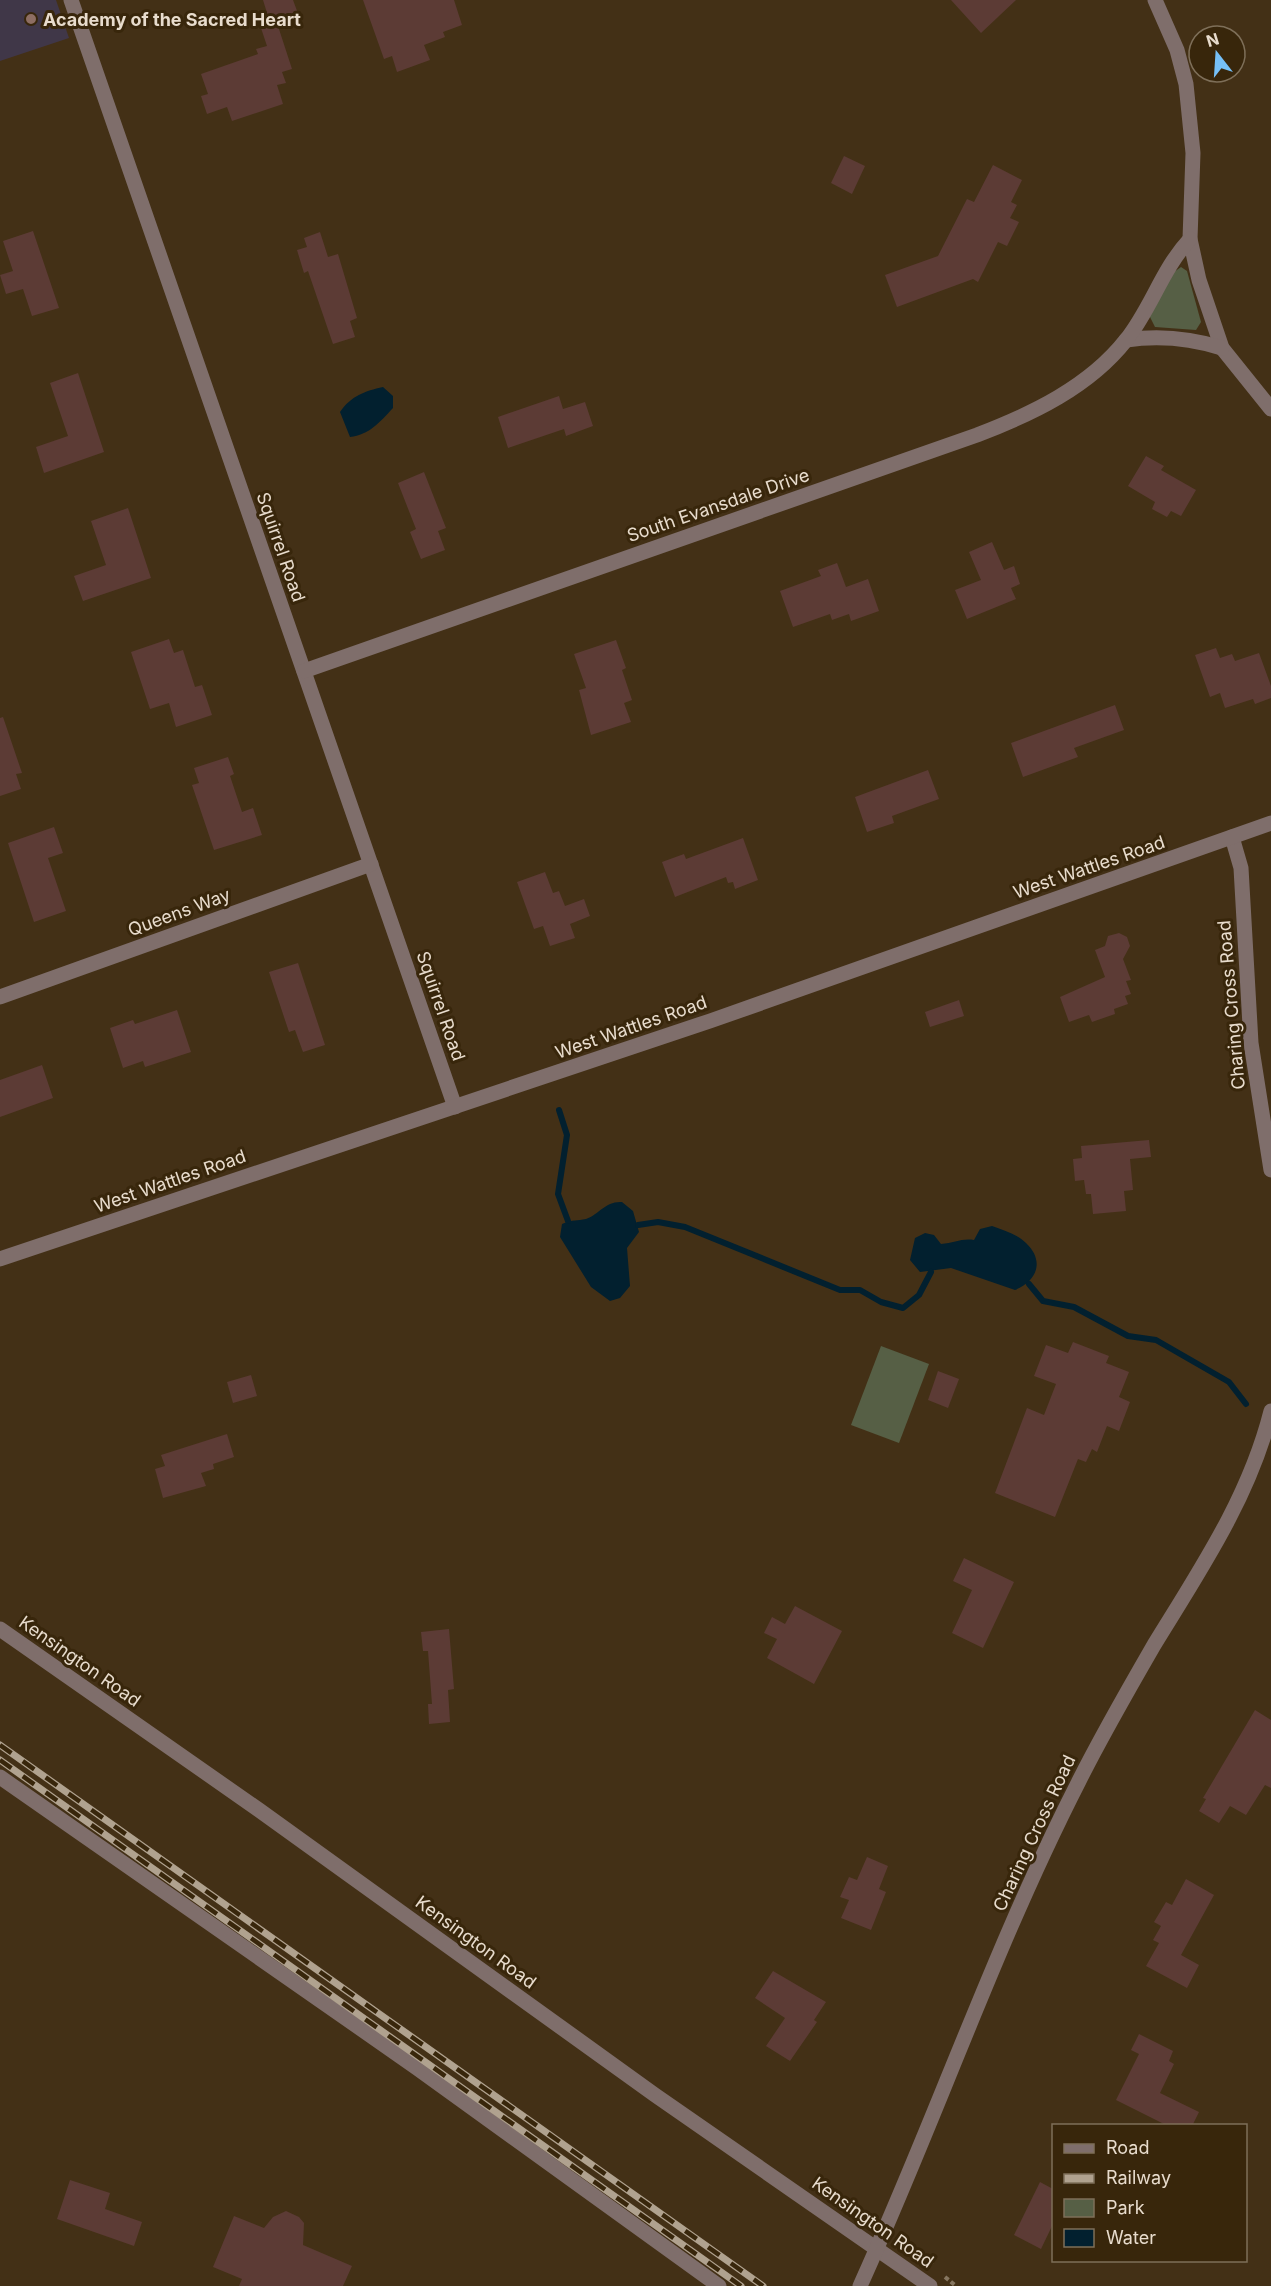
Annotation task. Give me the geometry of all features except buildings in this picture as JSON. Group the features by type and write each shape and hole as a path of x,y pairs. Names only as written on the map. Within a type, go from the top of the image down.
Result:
{"street":[{"name":"Squirrel Road","path":"71,0 456,1107"},
{"path":"1155,0 1177,50 1186,84 1193,153 1190,239 1202,290 1222,348 1271,409"},
{"path":"1126,340 1177,253 1190,239"},
{"path":"1126,340 1148,337 1174,338 1198,340 1222,348"},
{"name":"South Evansdale Drive","path":"304,671 1008,424 1064,395 1126,340"},
{"name":"West Wattles Road","path":"0,1259 710,1021 1271,823"},
{"name":"Charing Cross Road","path":"1232,837 1241,868 1251,1043 1271,1170"},
{"name":"Queens Way","path":"0,997 371,864"},
{"name":"Charing Cross Road","path":"860,2286 1002,1946 1061,1816 1120,1705 1236,1509 1268,1437 1271,1412"},
{"name":"Kensington Road","path":"0,1629 259,1810 656,2095 930,2286"},
{"path":"0,1777 417,2068 719,2286"}],"shaded area":[{"name":"Academy of the Sacred Heart","path":"0,0 56,0 69,38 0,61"}],"green space":[{"path":"1181,267 1187,271 1201,322 1196,330 1155,327 1149,315 1174,272"},
{"path":"881,1346 929,1364 899,1443 851,1425"}],"water":[{"path":"383,387 393,396 393,408 369,431 350,437 340,412 359,395"},
{"path":"622,1202 633,1211 639,1232 627,1248 630,1286 620,1298 610,1301 591,1287 560,1237 562,1224 586,1219 611,1204"},
{"path":"992,1226 1022,1240 1032,1250 1035,1257 1037,1263 1033,1276 1015,1290 951,1268 920,1272 910,1260 915,1238 925,1233 934,1235 941,1244 974,1240 980,1229"}],"waterway":[{"path":"559,1110 567,1135 558,1194 568,1221"},
{"path":"638,1225 658,1222 685,1227 840,1290 860,1290 881,1302 903,1308 919,1295 931,1272"},
{"path":"1029,1284 1043,1301 1074,1307 1128,1336 1156,1340 1229,1382 1246,1404"}],"railway":[{"path":"0,1745 763,2286"},
{"path":"0,1760 741,2286"}],"place":[{"name":"Academy of the Sacred Heart","path":"31,19"}]}
